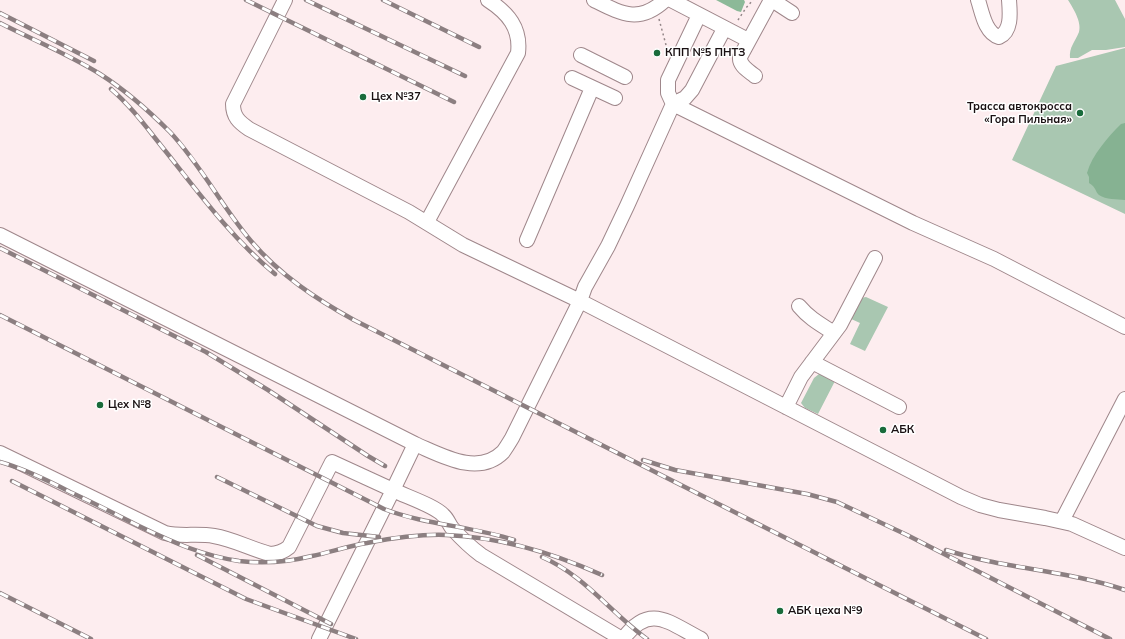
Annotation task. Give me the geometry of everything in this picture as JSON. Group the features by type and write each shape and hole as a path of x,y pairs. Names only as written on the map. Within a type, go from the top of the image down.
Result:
{"street":[{"path":"285,0 233,104 233,112 236,119 249,129 427,222 463,245 580,301 961,497 980,505 999,510 1072,524 1125,548"},
{"path":"427,222 518,52 519,41 514,25 506,14 488,0"},
{"path":"594,0 616,11 628,14 648,13 665,0"},
{"path":"671,0 724,29 748,40"},
{"path":"755,76 739,61 748,40 772,0 792,13"},
{"path":"978,0 987,27 993,36 998,37 1003,35 1008,29 1009,0"},
{"path":"699,15 668,80 668,93 673,104 913,223 994,259 1125,327"},
{"path":"0,235 415,444 451,459 470,464 493,459 503,452 512,438 586,287 608,246 632,208 673,104 685,98 689,94 707,64 724,29"},
{"path":"581,55 625,77"},
{"path":"572,78 615,98"},
{"path":"527,240 592,88"},
{"path":"786,407 801,377 847,313 875,258"},
{"path":"799,306 814,321 834,333"},
{"path":"812,362 899,407"},
{"path":"1062,521 1125,399"},
{"path":"319,639 415,444"},
{"path":"0,453 165,533 175,536 213,536 232,540 270,554 284,552 289,547 332,462 439,511 446,518 458,536 481,555 622,639 638,623 645,619 651,618 665,620 701,639"}],"path":[{"path":"738,20 753,0"}],"shaded area":[{"path":"716,0 744,0 745,2 741,12"},
{"path":"1068,0 1115,0 1125,19 1125,47 1106,50 1092,50 1078,58 1070,58 1071,48 1080,28 1076,15"},
{"name":"Трасса автокросса «Гора Пильная»","path":"1125,48 1125,214 1012,160 1056,66"},
{"path":"1125,123 1125,200 1105,198 1099,195 1089,183 1087,173 1089,166 1101,147 1121,124"},
{"path":"866,297 888,307 865,351 850,344 860,323 849,318 861,298"},
{"path":"819,374 835,381 818,414 805,408 801,403 814,378"}],"railway":[{"path":"246,0 454,102"},
{"path":"306,0 465,76"},
{"path":"383,0 479,47"},
{"path":"0,13 94,61"},
{"path":"0,23 88,67 119,87 136,101 170,132 192,158 240,228 262,253 286,275 326,304 354,320 986,639"},
{"path":"111,89 140,120 231,232 275,274"},
{"path":"0,248 206,352 268,390 385,466"},
{"path":"0,315 384,509 416,519 498,535 514,540"},
{"path":"643,460 675,470 807,494 837,502 907,535 1110,639"},
{"path":"0,462 44,479 164,538 188,548 226,559 258,562 285,561 360,544 416,536 446,535 486,539 526,548 565,560 602,575"},
{"path":"217,477 317,526 343,533 379,537"},
{"path":"12,481 246,599 356,639"},
{"path":"946,550 990,561 1081,578 1125,590"},
{"path":"197,555 331,624"},
{"path":"542,557 557,565 584,584 621,618 647,639"},
{"path":"0,593 91,639"}],"place":[{"name":"КПП №5 ПНТЗ","path":"657,53"},
{"name":"Цех №37","path":"363,97"},
{"name":"Трасса автокросса «Гора Пильная»","path":"1080,113"},
{"name":"Цех №8","path":"100,405"},
{"name":"АБК","path":"883,430"},
{"name":"АБК цеха №9","path":"780,611"}]}
